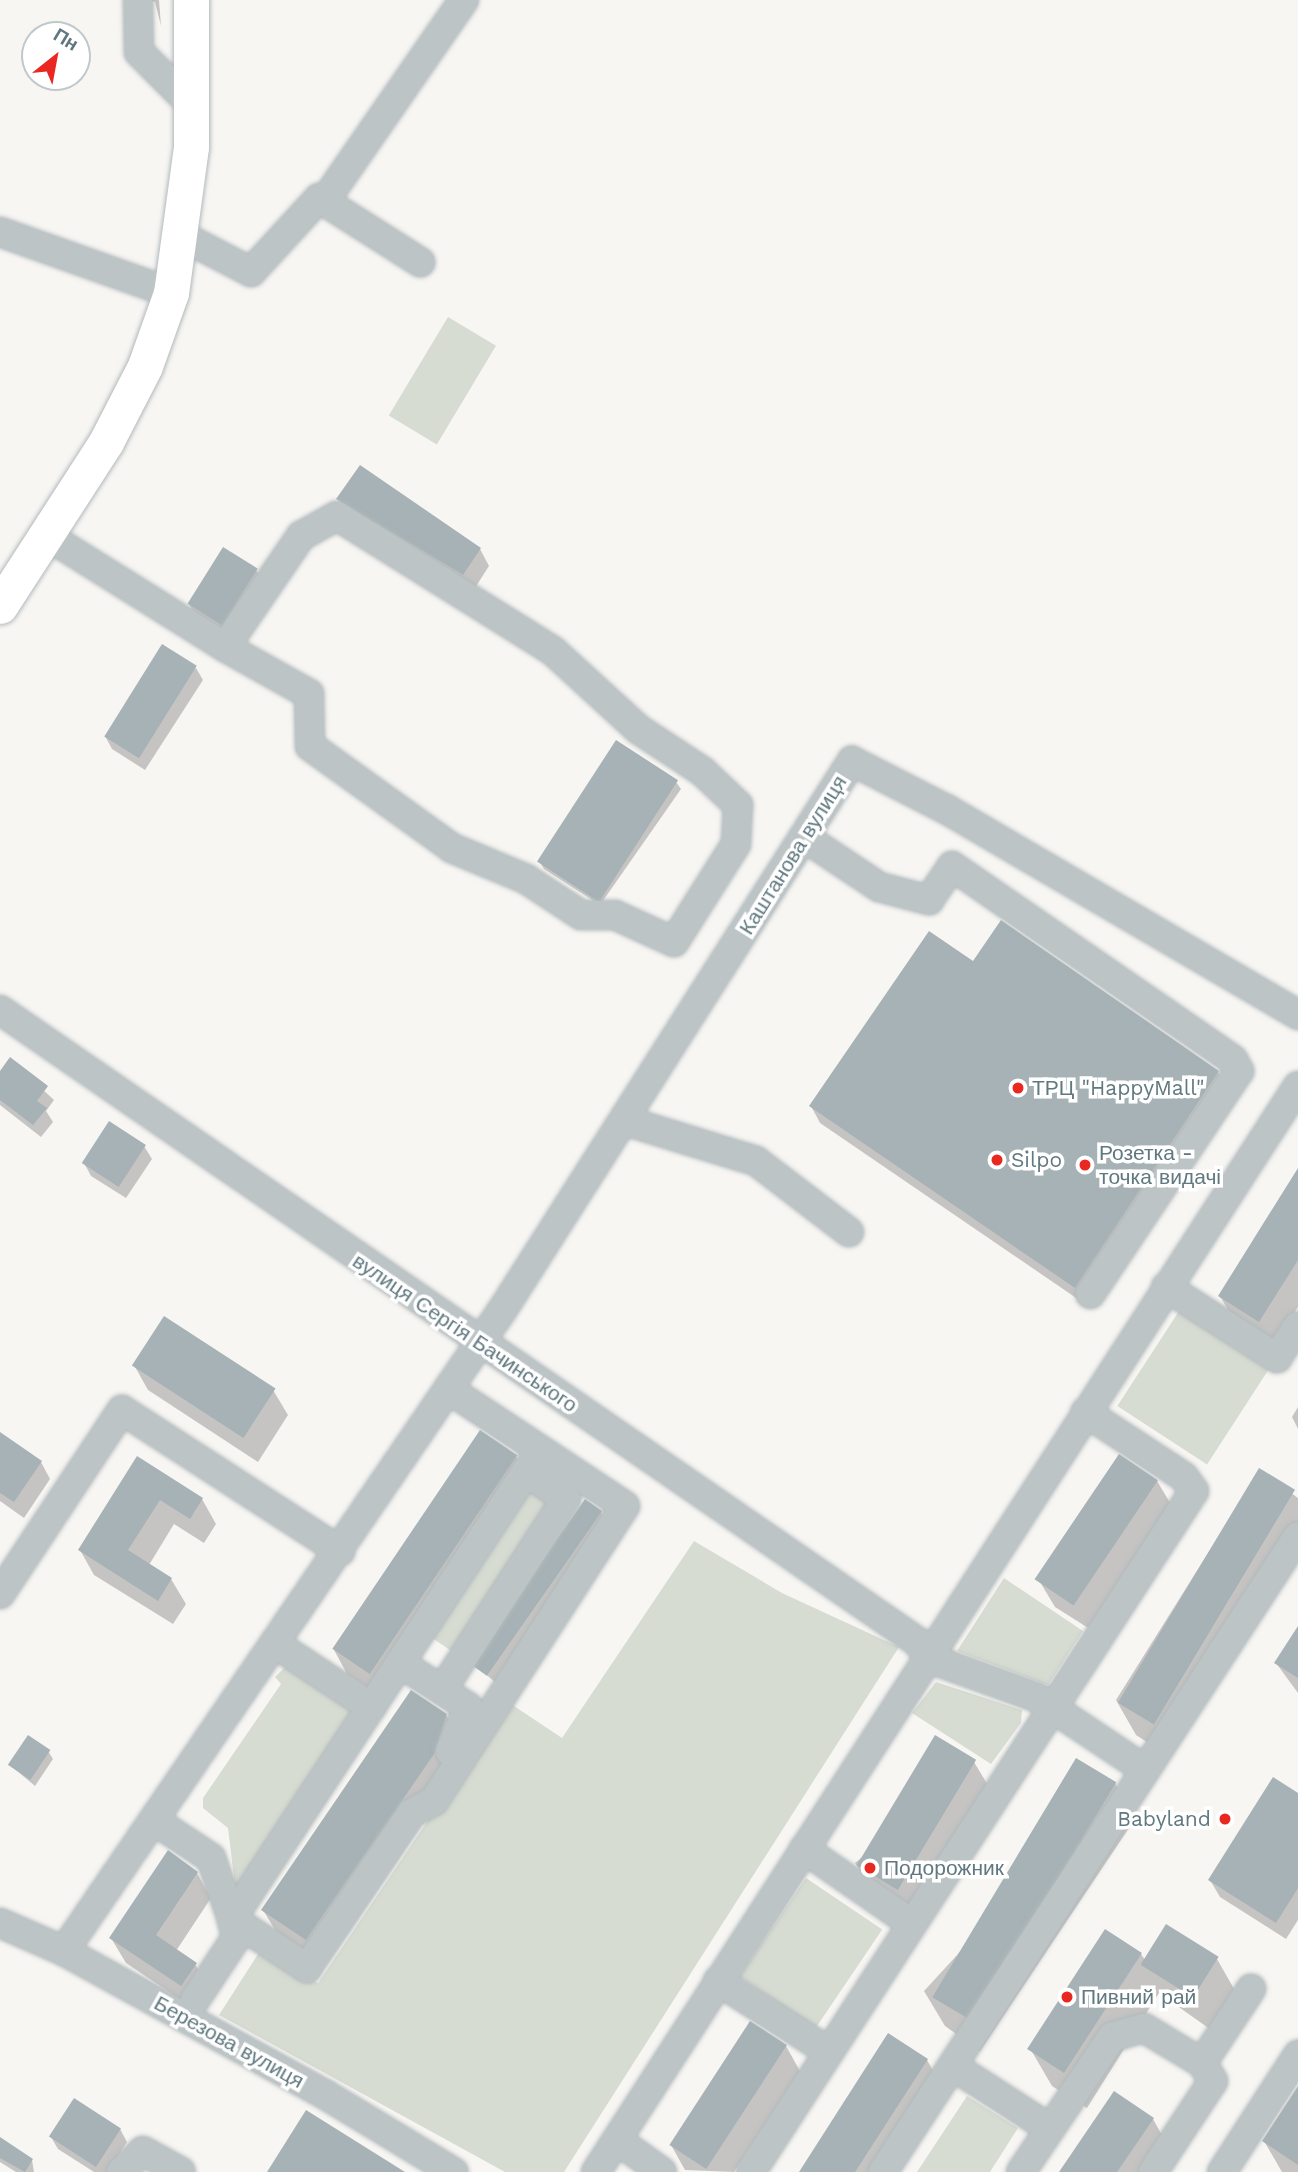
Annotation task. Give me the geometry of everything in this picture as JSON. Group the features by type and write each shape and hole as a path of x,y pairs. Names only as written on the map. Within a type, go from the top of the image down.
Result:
{"main road":[{"path":"0,606 106,442 145,366 171,293 180,235 193,106 191,0"}],"street":[{"path":"138,0 139,52 193,106"},
{"path":"326,199 464,0"},
{"path":"180,235 251,272 315,200 326,199 420,262"},
{"path":"0,232 171,293"},
{"path":"46,535 225,647 309,694 310,746 452,849 526,879 582,915 615,915 674,942 736,844 738,805 702,771 638,729 553,651 337,516 301,536 225,647"},
{"name":"Каштанова вулиця","path":"64,1951 277,1645 479,1343 626,1121 852,761 946,808 1298,1015"},
{"path":"804,837 879,887 929,900 952,866 1233,1060 1239,1071 1090,1294"},
{"name":"вулиця Сергія Бачинського","path":"0,1010 479,1343 918,1642 928,1658"},
{"path":"662,2172 608,2161 718,1981 1298,1086"},
{"path":"626,1121 756,1161 849,1232"},
{"path":"1166,1287 1277,1358 1298,1326"},
{"path":"442,1690 566,1499 533,1461 448,1389"},
{"path":"0,1594 122,1410 340,1551"},
{"path":"751,2172 1194,1491 1184,1477 1085,1412"},
{"path":"232,1919 533,1461"},
{"path":"412,1813 435,1801 625,1506 533,1461"},
{"path":"883,2172 1298,1536"},
{"path":"277,1645 371,1707"},
{"path":"928,1658 1054,1709 1144,1769"},
{"path":"232,1919 307,1968 412,1813 461,1734 468,1707 400,1663"},
{"path":"155,1821 211,1858 232,1919 236,1938 195,2000"},
{"path":"804,1849 911,1923"},
{"name":"Березова вулиця","path":"0,1923 64,1951 453,2172"},
{"path":"718,1981 828,2051"},
{"path":"1202,2063 1251,1989"},
{"path":"1021,2172 1112,2037 1144,2028 1202,2063 1213,2081 1153,2172"},
{"path":"1223,2172 1298,2055"},
{"path":"953,2066 1049,2128"},
{"path":"121,2172 143,2151 181,2172"}],"shaded area":[{"path":"448,317 496,346 437,444 389,416"},
{"path":"1181,1308 1271,1366 1207,1464 1117,1406"},
{"path":"527,1486 552,1503 452,1651 427,1634"},
{"path":"694,1541 782,1593 899,1647 564,2172 505,2172 219,2015 260,1951 318,1983 508,1702 562,1738"},
{"path":"1004,1578 1083,1631 1048,1685 957,1651"},
{"path":"284,1668 298,1669 358,1708 236,1894 228,1828 203,1808 203,1798 281,1684 275,1677"},
{"path":"936,1682 1022,1710 1021,1723 991,1764 912,1713"},
{"path":"806,1878 882,1929 816,2028 739,1977"},
{"path":"967,2096 1018,2128 990,2172 917,2172"}],"building":[{"path":"360,465 481,548 463,575 336,499"},
{"path":"223,547 258,569 222,626 187,604"},
{"path":"162,644 197,666 139,758 104,736"},
{"path":"616,740 678,780 599,902 537,862"},
{"name":"ТРЦ \"HappyMall\"","path":"1001,920 1219,1071 1075,1288 809,1106 929,931 973,961"},
{"path":"10,1057 48,1086 37,1101 47,1108 33,1125 0,1100 0,1071"},
{"path":"109,1121 146,1145 119,1187 82,1163"},
{"path":"1298,1168 1298,1260 1259,1322 1218,1296"},
{"path":"164,1316 276,1388 243,1438 132,1365"},
{"path":"480,1430 517,1455 370,1674 332,1649"},
{"path":"0,1432 42,1461 14,1502 0,1493"},
{"path":"1119,1454 1158,1480 1074,1605 1035,1579"},
{"path":"137,1456 203,1498 190,1519 160,1500 128,1550 172,1578 158,1601 78,1550"},
{"path":"1259,1468 1295,1490 1154,1724 1118,1703"},
{"path":"585,1499 602,1511 487,1676 470,1664"},
{"path":"1298,1626 1298,1678 1274,1663"},
{"path":"411,1690 447,1714 434,1754 306,1940 261,1910"},
{"path":"28,1735 50,1750 30,1780 8,1765"},
{"path":"935,1735 976,1760 898,1890 857,1865"},
{"path":"1076,1758 1116,1782 973,2021 932,1997"},
{"path":"1273,1777 1298,1793 1298,1888 1276,1923 1208,1880"},
{"path":"168,1850 198,1872 156,1935 197,1963 181,1986 109,1938"},
{"path":"1166,1924 1219,1957 1193,1998 1141,1965"},
{"path":"1105,1929 1142,1953 1064,2073 1027,2049"},
{"path":"750,2021 787,2045 706,2169 669,2145"},
{"path":"888,2033 928,2059 855,2172 799,2172"},
{"path":"1298,2086 1298,2165 1262,2141"},
{"path":"1114,2091 1154,2118 1117,2172 1059,2172"},
{"path":"74,2098 121,2128 96,2167 49,2137"},
{"path":"306,2110 405,2172 267,2172"},
{"path":"0,2137 33,2159 25,2172 0,2158"}],"place":[{"name":"ТРЦ \"HappyMall\"","path":"1018,1088"},
{"name":"Silpo","path":"997,1160"},
{"name":"Розетка - точка видачі","path":"1085,1165"},
{"name":"Babyland","path":"1225,1819"},
{"name":"Подорожник","path":"870,1868"},
{"name":"Пивний рай","path":"1067,1997"}]}
